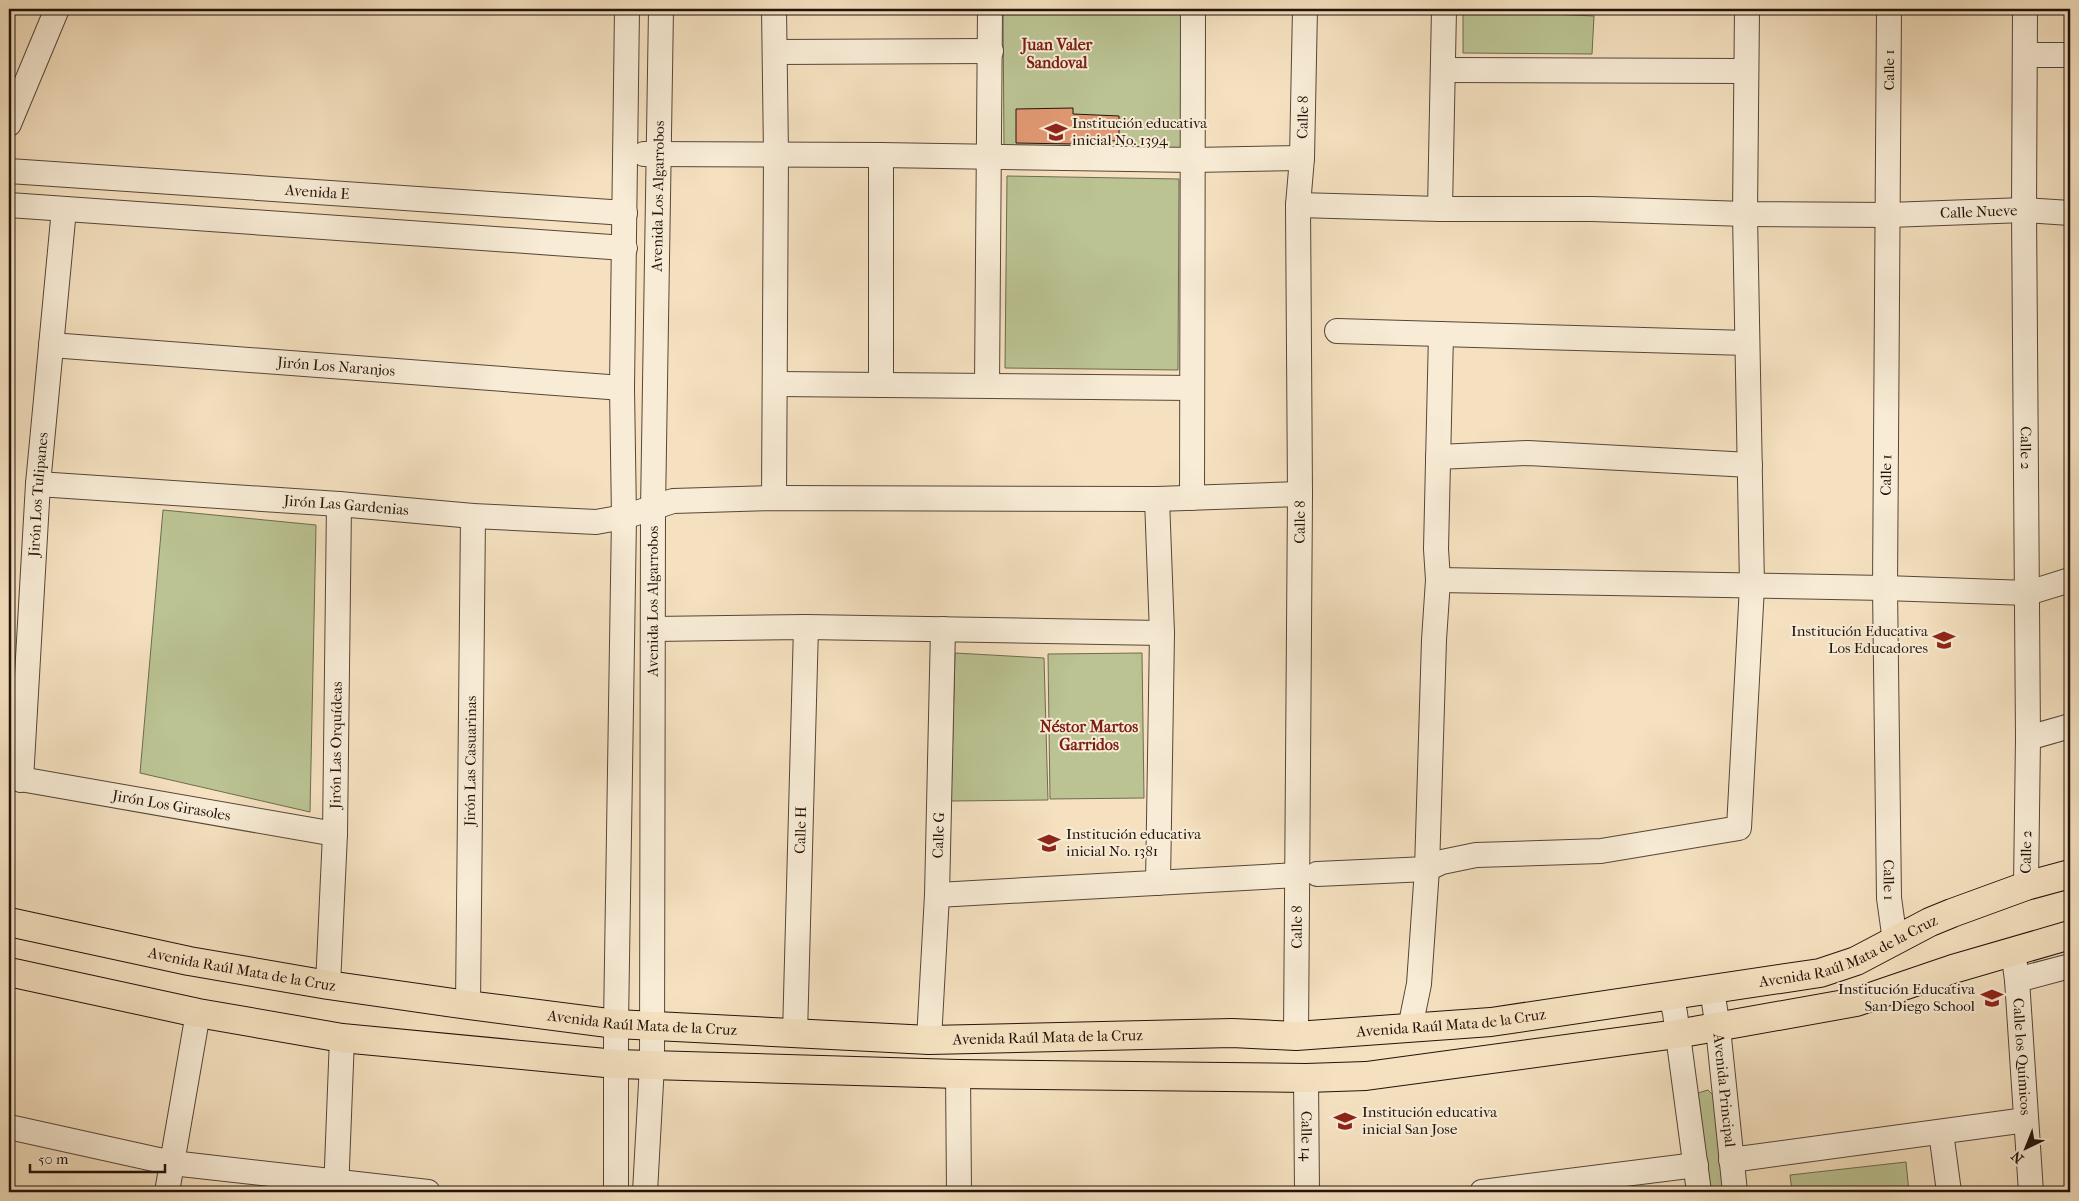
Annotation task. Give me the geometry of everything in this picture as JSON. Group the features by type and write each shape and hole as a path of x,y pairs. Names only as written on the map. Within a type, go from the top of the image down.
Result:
{"main road":[{"name":"Avenida Raúl Mata de la Cruz","path":"9,922 189,961 328,985 616,1024 929,1040 1232,1033 1296,1036 1491,1022 1820,973 1856,961 1952,912 2026,886 2070,874"},
{"path":"9,972 198,1013 342,1038 616,1064 958,1074 1306,1078 1366,1076 1718,1028 1856,1002 2013,951 2070,935"}],"street":[{"path":"9,124 57,9"},
{"name":"Avenida Los Algarrobos","path":"616,1192 616,1024 624,517 622,388 627,9"},
{"name":"Avenida Los Algarrobos","path":"645,1192 652,1065 653,509 661,9"},
{"path":"774,9 776,155 774,498"},
{"path":"987,385 990,9"},
{"path":"1192,498 1193,9"},
{"name":"Calle 8","path":"1296,1036 1308,875 1300,494 1298,205 1302,158 1305,9"},
{"path":"1440,209 1444,9"},
{"path":"937,895 1427,869 1442,862 1476,855 1601,851 1739,828 1752,586 1745,214 1747,9"},
{"name":"Calle 1","path":"1890,9 1885,588 1889,898 1895,941"},
{"name":"Calle 2","path":"2025,9 2024,210 2028,593 2026,886"},
{"path":"775,52 990,51"},
{"path":"2025,55 2070,55"},
{"path":"1444,70 1746,71"},
{"path":"626,153 659,155 881,155 1193,160 1302,158"},
{"path":"881,155 882,385"},
{"name":"Avenida E","path":"9,171 625,213"},
{"path":"9,205 625,248"},
{"name":"Calle Nueve","path":"1298,205 1889,216 2024,210 2070,213"},
{"name":"Jirón Los Tulipanes","path":"15,778 38,484 64,208"},
{"path":"1337,331 1747,343"},
{"path":"1410,1028 1419,984 1427,869 1434,640 1438,580 1436,549 1441,334"},
{"name":"Jirón Los Naranjos","path":"51,345 622,388"},
{"path":"776,384 1192,388"},
{"path":"1438,457 1528,453 1750,465"},
{"name":"Jirón Las Gardenias","path":"38,484 339,504 473,516 596,522 624,517 673,501 774,498 1158,499 1300,494"},
{"path":"1158,499 1162,633 1158,883"},
{"name":"Jirón Las Orquídeas","path":"328,985 335,834 339,504"},
{"name":"Jirón Las Casuarinas","path":"468,1005 473,516"},
{"path":"1438,580 1885,588 2028,593 2070,580"},
{"path":"653,629 806,627 1162,633"},
{"name":"Calle H","path":"795,1034 806,627"},
{"name":"Calle G","path":"929,1040 937,895 943,629"},
{"path":"2028,738 2070,726"},
{"name":"Jirón Los Girasoles","path":"15,778 335,834"},
{"name":"Calle los Químicos","path":"2013,951 2018,980 2031,1192"},
{"path":"2018,980 2070,966"},
{"name":"Avenida Principal","path":"1712,990 1718,1028 1735,1192"},
{"path":"1671,996 1675,1013 1699,1192"},
{"path":"167,1192 198,1013"},
{"path":"336,1187 342,1038"},
{"path":"958,1074 959,1192"},
{"name":"Calle 14","path":"1306,1078 1307,1192"},
{"path":"1731,1160 2026,1120"},
{"path":"9,1127 172,1163 336,1187 428,1192"},
{"path":"1941,1132 1949,1192"},
{"path":"1482,1192 1565,1187 1696,1165"}],"green space":[{"path":"1003,9 1182,9 1182,151 1004,148"},
{"path":"1463,10 1594,16 1592,54 1463,53"},
{"path":"1007,176 1179,179 1178,370 1005,368"},
{"path":"163,510 316,525 310,812 140,773"},
{"path":"955,653 1044,658 1048,800 951,801"},
{"path":"1142,653 1144,798 1050,799 1048,654"},
{"path":"1708,1090 1714,1096 1727,1192 1708,1192 1697,1096 1698,1093"},
{"path":"1906,1162 1909,1192 1792,1192 1790,1175"}],"building":[{"path":"1073,108 1073,114 1119,116 1119,141 1074,139 1074,144 1016,143 1016,109"}],"place":[{"name":"Institución educativa inicial No. 1394","path":"1056,132"},
{"name":"Institución Educativa Los Educadores","path":"1944,640"},
{"name":"Institución educativa inicial No. 1381","path":"1049,843"},
{"name":"Institución Educativa San Diego School","path":"1992,998"},
{"name":"Institución educativa inicial San Jose","path":"1345,1121"}],"district":[{"name":"Juan Valer Sandoval","path":"1057,53"},
{"name":"Néstor Martos Garridos","path":"1089,735"}]}
